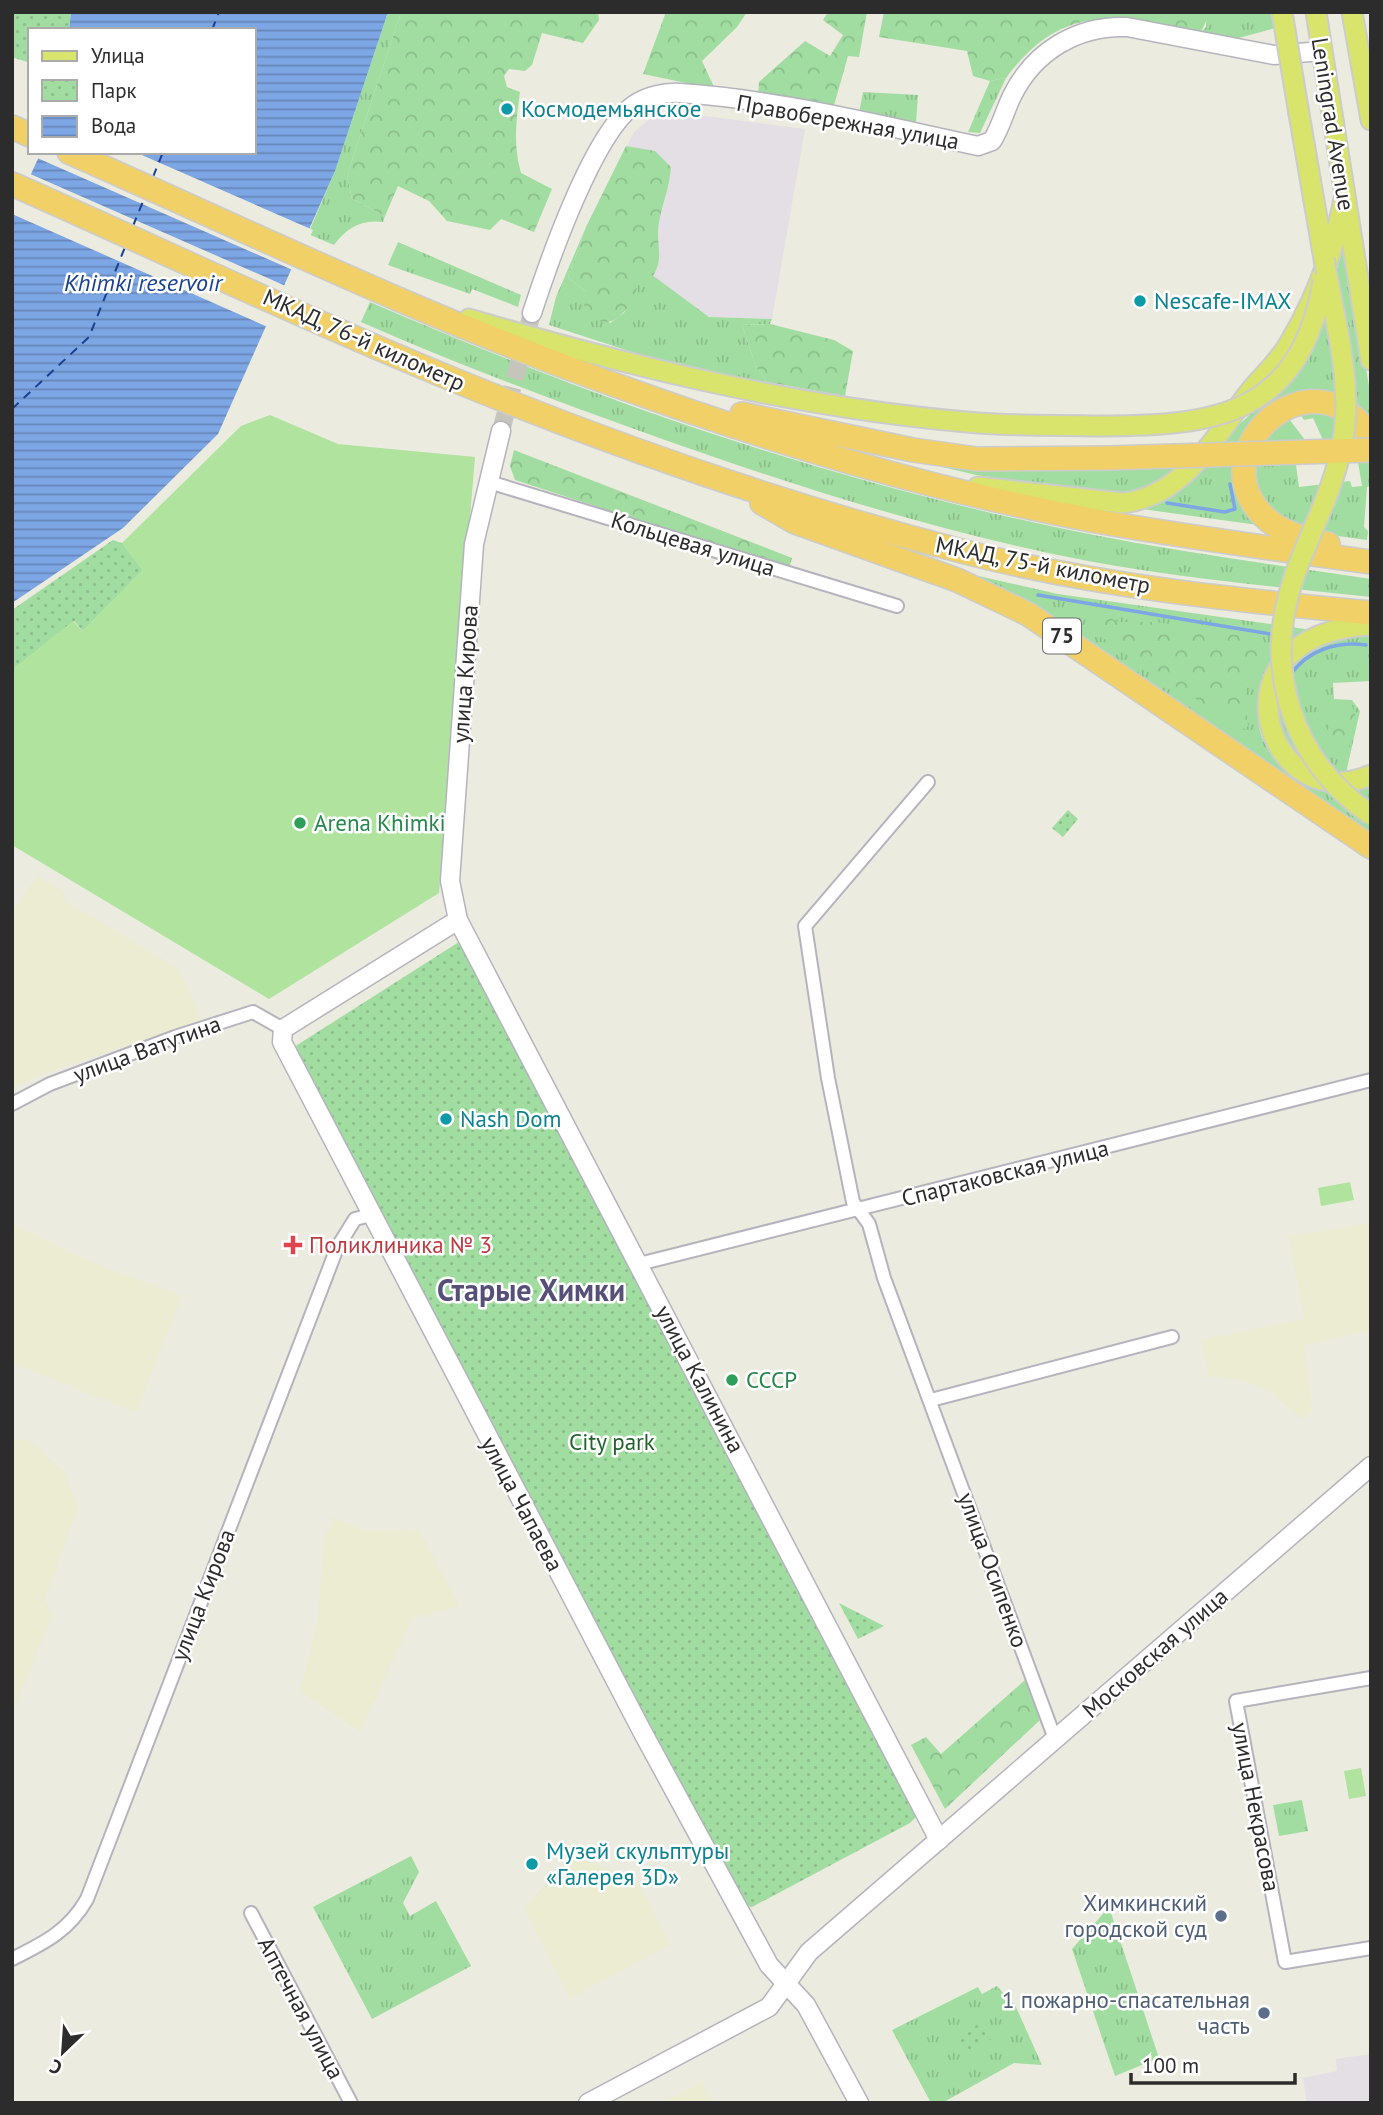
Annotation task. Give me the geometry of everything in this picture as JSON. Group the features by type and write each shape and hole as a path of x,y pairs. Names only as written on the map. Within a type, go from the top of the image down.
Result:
{"highway":[{"path":"12,127 28,134"},
{"path":"74,154 407,301 617,386 758,433 913,478 1091,520 1371,560"},
{"name":"МКАД, 76-й километр","path":"12,184 447,377 723,479"},
{"path":"617,386 914,450 977,459 1371,450"},
{"path":"1371,439 1360,424 1335,407 1320,402 1290,404 1274,413 1252,438 1245,474 1249,492 1269,521 1301,537 1371,560"},
{"name":"МКАД, 75-й километр","path":"723,479 798,505 969,553 1082,576 1195,594 1371,613"},
{"name":"75","path":"723,479 795,522 957,580 1028,614 1371,847"}],"main road":[{"path":"1282,12 1342,364 1345,428 1334,476 1288,597 1282,630 1281,671 1294,720 1310,749 1338,787 1371,815"},
{"name":"Leningrad Avenue","path":"1316,12 1371,360"},
{"path":"1352,12 1371,120"},
{"path":"1364,80 1371,100"},
{"path":"913,478 1123,503 1157,494 1173,484 1202,456 1289,345 1338,231 1344,199"},
{"path":"407,301 629,363 724,386 805,401 980,423 1137,426 1179,424 1217,416 1262,395 1284,375 1301,354 1314,323 1324,259"},
{"path":"1371,625 1345,627 1323,633 1294,650 1272,682 1267,707 1271,732 1278,745 1302,770 1315,778 1340,782 1371,775"}],"street":[{"name":"Правобережная улица","path":"532,313 567,220 606,137 628,109 649,97 680,93 750,103 978,146 992,141 1012,95 1040,59 1067,38 1085,31 1106,26 1127,27 1274,55 1322,51"},
{"name":"улица Кирова","path":"458,920 450,881 474,544 501,431"},
{"name":"Кольцевая улица","path":"489,482 897,606"},
{"name":"улица Осипенко","path":"928,782 805,926 828,1078 853,1202 869,1224 884,1278 896,1304 1055,1739"},
{"path":"283,1029 458,920"},
{"name":"улица Калинина","path":"458,920 639,1264 935,1843"},
{"name":"улица Ватутина","path":"12,1104 50,1084 175,1037 253,1012 283,1029"},
{"name":"улица Чапаева","path":"283,1029 282,1042 515,1493 781,1984 806,2005 859,2103"},
{"name":"Спартаковская улица","path":"639,1264 1371,1080"},
{"name":"улица Кирова","path":"12,1959 58,1935 75,1919 87,1899 337,1248 355,1219 371,1215"},
{"path":"931,1400 1172,1337"},
{"name":"Московская улица","path":"588,2103 768,2007 781,1984 809,1952 1371,1466"},
{"name":"улица Некрасова","path":"1371,1678 1236,1701 1285,1962 1371,1948"},
{"name":"Аптечная улица","path":"251,1913 351,2103"}],"shaded area":[{"path":"690,114 805,129 772,319 709,317 586,227 634,132 651,118"},
{"path":"37,876 62,890 66,901 177,968 199,1012 200,1021 45,1073 12,1088 12,913"},
{"path":"1371,1223 1371,1330 1304,1345 1312,1410 1302,1419 1268,1390 1244,1381 1222,1377 1209,1378 1201,1340 1305,1319 1288,1236"},
{"path":"12,1224 96,1264 182,1296 136,1412 12,1363"},
{"path":"27,1439 66,1474 78,1509 44,1601 52,1615 12,1715 12,1441"},
{"path":"334,1517 365,1531 419,1530 459,1606 412,1619 360,1731 300,1691 318,1620 324,1539"},
{"path":"573,1857 635,1877 670,1945 570,1998 524,1908"},
{"path":"1371,2054 1371,2103 1307,2103 1303,2078 1337,2071 1336,2059"},
{"path":"701,2082 712,2103 661,2103"}],"green space":[{"path":"12,12 71,12 69,28 28,28 28,62 12,57"},
{"path":"388,12 401,12 347,176 352,199 385,216 383,222 361,223 355,226 334,245 308,234 335,171"},
{"path":"401,12 598,12 599,20 583,43 542,33 532,65 525,71 509,69 504,76 507,87 520,92 516,143 521,173 552,189 534,232 501,219 490,230 447,221 429,201 398,186 385,216 352,199 347,176"},
{"path":"666,12 747,12 737,27 702,61 715,89 643,74"},
{"path":"828,12 867,12 859,57 848,56 833,109 758,96 759,82 805,41 830,56 843,35 823,20"},
{"path":"884,12 1207,12 1209,15 1201,32 1118,19 1071,25 1049,36 1027,53 1006,78 990,81 973,76 967,51 879,37"},
{"path":"1207,12 1276,12 1279,27 1235,39 1201,32 1206,27"},
{"path":"1006,78 980,133 968,132 990,81"},
{"path":"863,92 918,95 916,123 859,113"},
{"path":"626,146 655,151 671,167 659,222 657,269 653,276 644,270 630,304 616,319 607,322 583,313 586,291 568,278 586,227"},
{"path":"586,227 568,278 586,291 610,323 624,313 644,269 709,317 772,319 770,324 742,325 756,367 767,382 681,368 549,325 556,297"},
{"path":"398,242 521,295 518,307 472,289 470,294 388,265"},
{"path":"1344,246 1371,397 1371,427 1329,397 1246,433 1265,526 1142,509 1154,504 1300,368 1313,346"},
{"path":"370,302 546,374 635,407 816,466 1000,515 1094,535 1371,579 1371,597 1193,577 1088,561 977,536 867,506 651,435 433,352 361,322"},
{"path":"770,324 834,340 853,351 845,396 767,382 756,367 742,325"},
{"path":"1327,410 1371,452 1371,486 1367,487 1364,527 1368,531 1367,540 1301,531 1260,501 1254,451 1286,415 1321,461 1296,465 1299,487 1350,481 1352,487 1362,486 1358,462 1344,461 1334,441 1323,440 1313,418 1304,420 1298,411"},
{"path":"270,415 338,444 475,457 439,893 269,999 12,845 12,670 73,621 83,631 143,570 122,543 241,426"},
{"path":"514,450 792,558 789,569 515,480 510,466"},
{"path":"909,459 1188,465 1133,497 976,475"},
{"path":"113,540 122,543 143,570 83,631 74,621 12,670 12,610"},
{"path":"952,570 1058,594 1312,630 1281,654 1270,671 1258,710 1260,729 1267,747 1287,766 1371,783 1371,834"},
{"path":"1096,613 1120,622 1156,622 1256,638 1263,643 1244,682 1248,726 1244,729 1164,679 1151,660 1128,656 1116,644 1100,637 1087,626 1086,618"},
{"path":"1371,636 1371,681 1333,683 1334,699 1352,700 1360,711 1346,773 1338,774 1295,758 1277,720 1280,687 1291,666 1315,645"},
{"path":"1344,704 1352,706 1355,714 1348,753 1339,753 1327,732 1336,708"},
{"path":"1068,810 1078,819 1063,837 1052,828"},
{"name":"City park","path":"462,940 917,1816 910,1823 752,1907 744,1905 590,1617 294,1047"},
{"path":"1350,1182 1354,1200 1321,1206 1318,1188"},
{"path":"839,1603 884,1626 858,1639"},
{"path":"1025,1680 1040,1720 945,1809 911,1745 926,1737 941,1754"},
{"path":"1361,1768 1366,1796 1349,1799 1344,1771"},
{"path":"1302,1800 1308,1831 1279,1836 1273,1805"},
{"path":"411,1856 419,1872 403,1903 410,1916 436,1901 471,1966 372,2019 313,1907"},
{"path":"1109,1907 1159,2058 1115,2076 1072,1949"},
{"path":"997,1986 1016,2007 1042,2065 1014,2063 942,2103 931,2103 892,2030 978,1987 982,1994"},
{"path":"984,2022 992,2039 965,2052 957,2034"}],"water":[{"name":"Khimki reservoir","path":"71,12 388,12 335,171 218,434 123,528 12,603 12,216 40,154 256,154 256,28 69,28"}],"pier":[{"path":"36,154 140,154 313,230 295,271 35,157"},
{"path":"28,173 288,287 270,328 12,214"}],"waterway":[{"path":"1167,503 1225,512 1235,509 1230,484"},
{"path":"1038,595 1277,635"},
{"path":"1291,674 1306,659 1324,649 1344,644 1366,645"}],"ferry route":[{"path":"213,28 219,12"},
{"path":"153,177 162,154"},
{"path":"133,226 144,199"},
{"path":"12,409 89,337 125,247"}],"tunnel":[{"path":"501,431 532,313"}],"place":[{"name":"Космодемьянское","path":"507,109"},
{"name":"Nescafe-IMAX","path":"1140,301"},
{"name":"Arena Khimki","path":"300,823"},
{"name":"Nash Dom","path":"446,1119"},
{"name":"Поликлиника № 3","path":"293,1245"},
{"name":"СССР","path":"732,1380"},
{"name":"Музей скульптуры «Галерея 3D»","path":"532,1864"},
{"name":"Химкинский городской суд","path":"1221,1916"},
{"name":"1 пожарно-спасательная часть","path":"1264,2013"}],"district":[{"name":"Старые Химки","path":"531,1291"}]}
